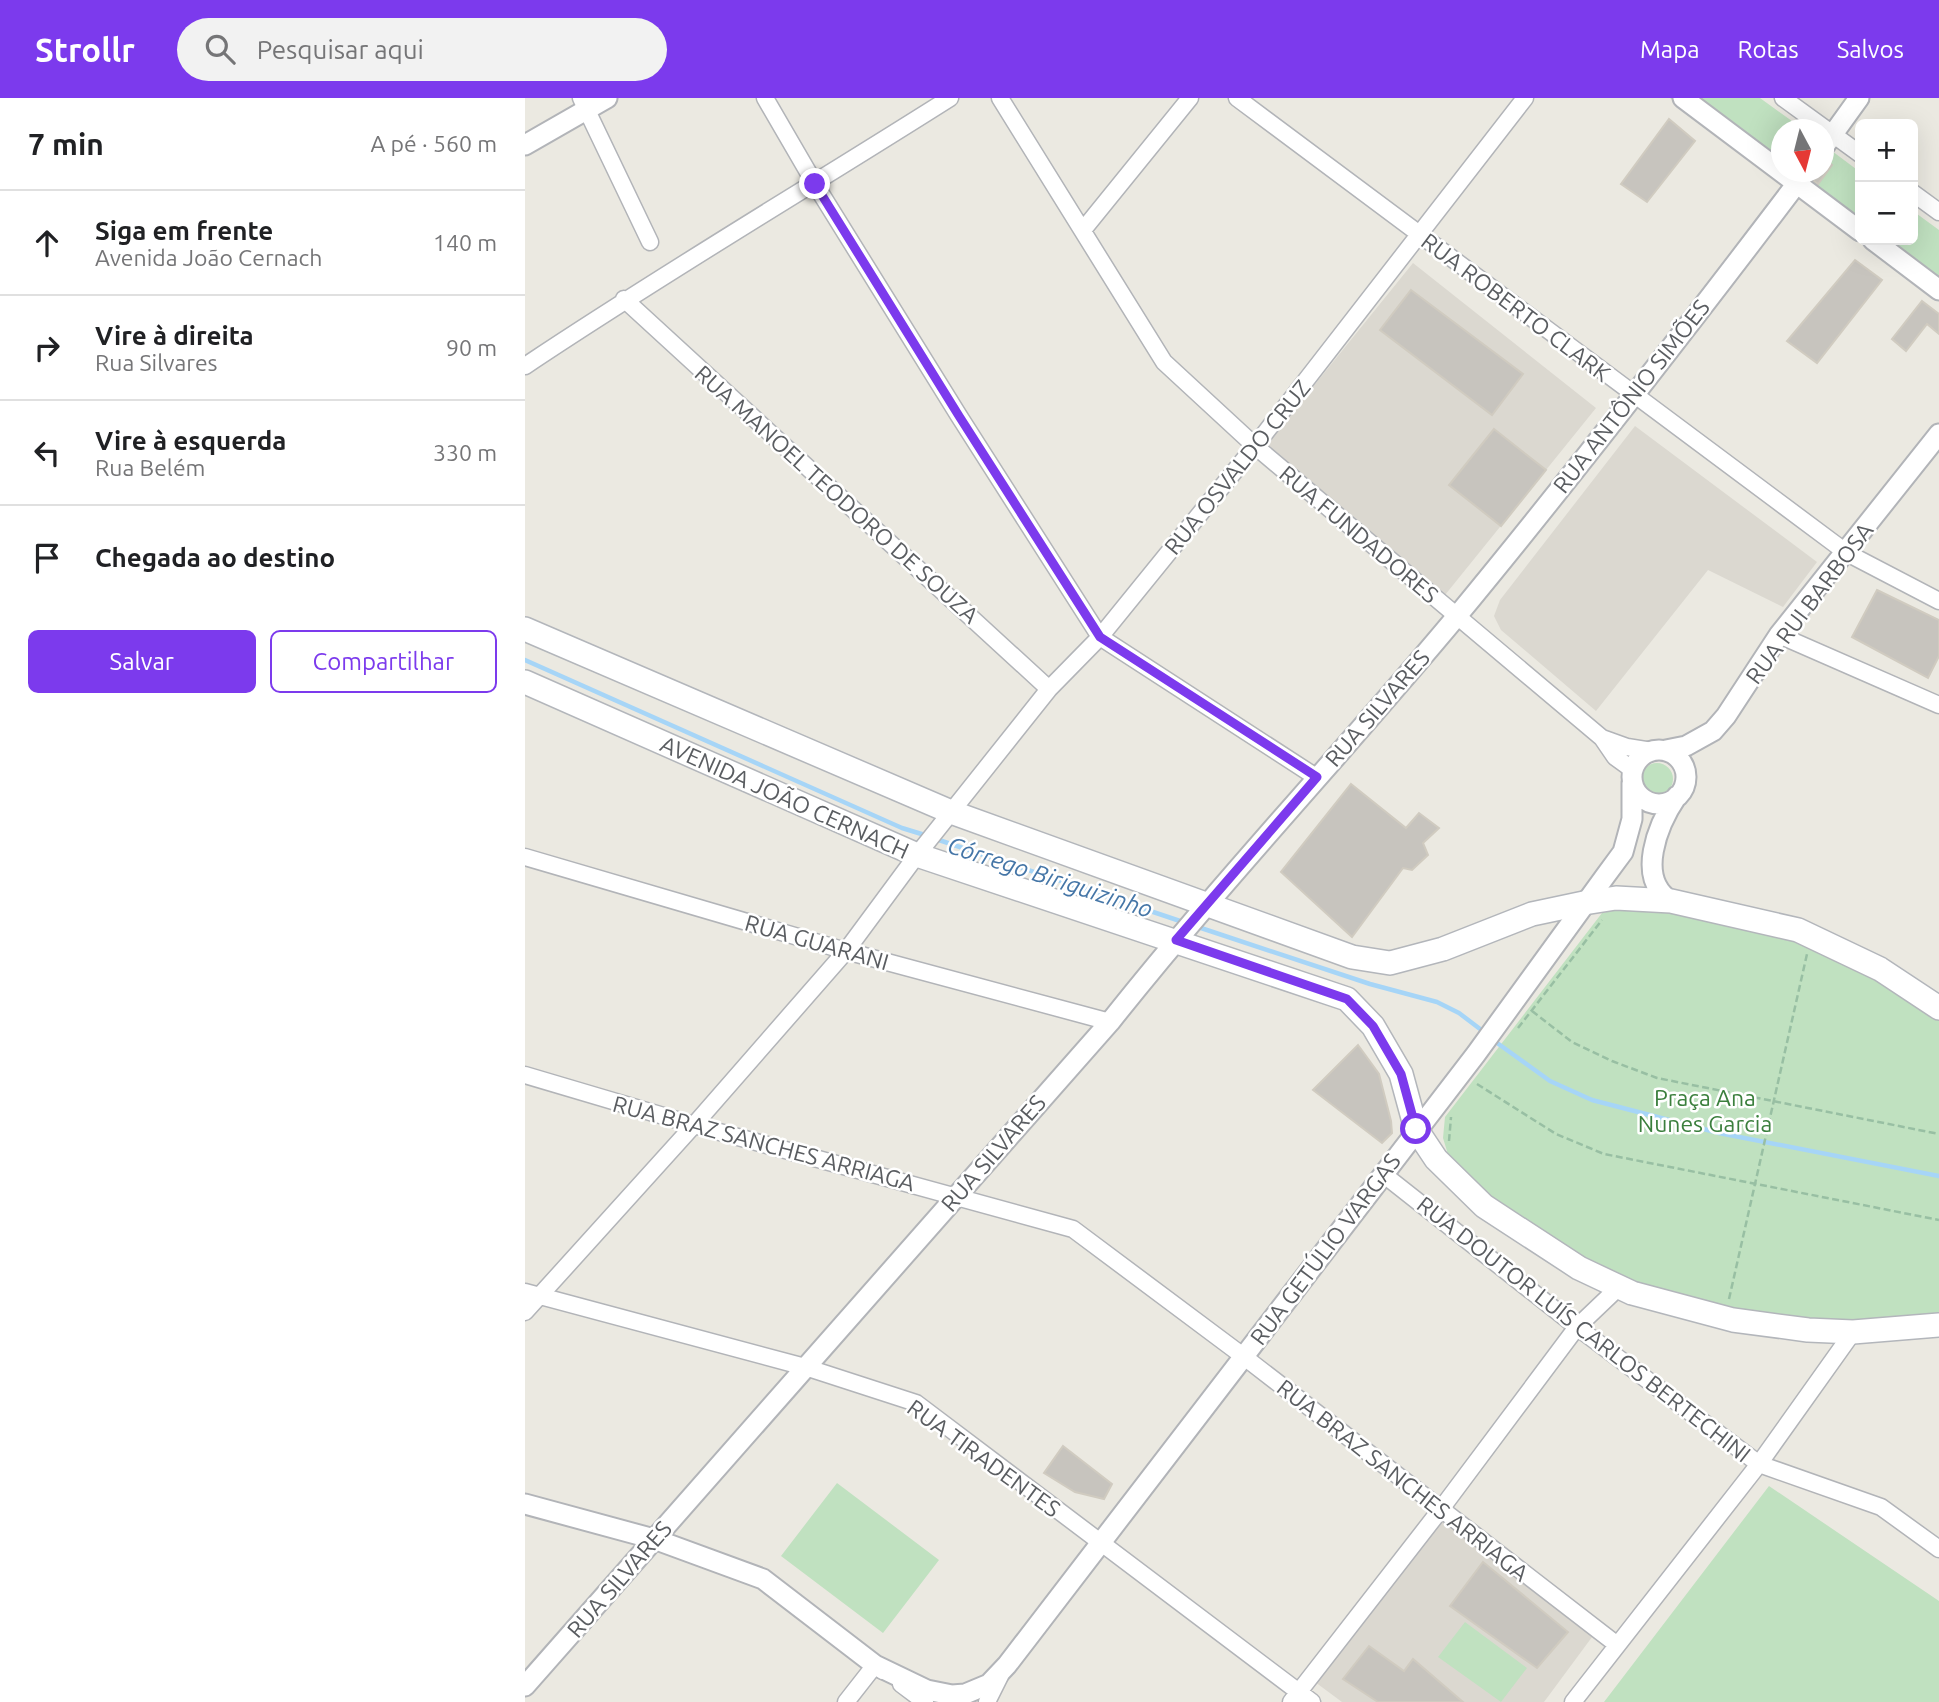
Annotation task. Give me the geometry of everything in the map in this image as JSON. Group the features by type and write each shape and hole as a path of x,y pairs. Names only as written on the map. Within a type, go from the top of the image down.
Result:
{"main road":[{"path":"525,629 945,820 1202,910 1352,957 1390,963 1443,949 1532,914 1584,903 1616,898 1671,901 1798,930 1880,969 1939,1008"},
{"name":"AVENIDA JOÃO CERNACH","path":"525,682 921,851 1180,936 1347,999 1373,1026 1401,1074 1416,1129 1436,1159 1484,1206 1579,1268 1632,1293 1733,1320 1808,1331 1853,1332 1939,1325"}],"street":[{"path":"525,145 583,104 607,98"},
{"path":"765,98 815,184 959,416 1100,637 1317,777"},
{"path":"525,366 624,299 815,184 950,98"},
{"name":"RUA FUNDADORES","path":"1000,98 1164,362 1255,446 1602,738 1633,777"},
{"path":"1083,230 1190,98"},
{"name":"RUA ROBERTO CLARK","path":"1237,98 1847,553 1939,601"},
{"name":"RUA OSVALDO CRUZ","path":"525,1312 532,1295 694,1125 846,951 1049,688 1100,637 1255,446 1525,98"},
{"path":"1683,98 1771,158"},
{"path":"1783,98 1805,119"},
{"path":"1834,133 1859,98"},
{"path":"583,104 650,242"},
{"path":"1834,143 1855,152"},
{"name":"RUA ANTÔNIO SIMÕES","path":"1456,617 1634,395 1797,182"},
{"path":"1805,182 1855,227"},
{"path":"1918,197 1939,212"},
{"path":"1880,245 1939,290"},
{"name":"RUA MANOEL TEODORO DE SOUZA","path":"624,299 1049,688"},
{"name":"RUA RUI BARBOSA","path":"1659,750 1686,746 1713,731 1726,716 1779,635 1847,553 1939,434"},
{"name":"RUA SILVARES","path":"525,1686 1109,1021 1456,617"},
{"path":"1779,635 1939,705"},
{"name":"RUA FUNDADORES","path":"1602,738 1627,747 1659,750"},
{"path":"1671,901 1662,896 1653,879 1654,845 1665,813 1678,796 1683,788 1685,770 1681,761 1659,750 1640,757 1633,777 1641,797 1655,803 1664,803 1678,796"},
{"name":"RUA GETÚLIO VARGAS","path":"986,1702 1007,1665 1416,1129 1476,1054 1506,1029 1584,903 1623,852 1632,819 1633,777"},
{"name":"RUA GUARANI","path":"525,858 846,951 1109,1021"},
{"name":"RUA BRAZ SANCHES ARRIAGA","path":"525,1075 694,1125 1073,1229 1243,1356 1616,1644"},
{"name":"RUA DOUTOR LUÍS CARLOS BERTECHINI","path":"1383,1174 1577,1328 1759,1464 1881,1507 1939,1549"},
{"path":"1295,1697 1441,1510 1577,1328 1619,1287"},
{"name":"RUA TIRADENTES","path":"532,1295 805,1367 916,1403 1101,1543 1295,1697 1312,1702"},
{"path":"1573,1702 1759,1464 1853,1332"},
{"path":"525,1504 654,1539 763,1579 925,1702"},
{"path":"875,1665 927,1690 952,1695 965,1694 989,1684 1007,1665"},
{"path":"846,1702 875,1665"}],"path":[{"path":"1506,1029 1532,1011 1604,917"},
{"path":"1728,1306 1808,950"},
{"path":"1532,1011 1572,1042 1657,1077 1939,1134"},
{"path":"1484,1075 1477,1084 1556,1133 1604,1154 1939,1220"},
{"path":"1451,1148 1447,1138 1450,1119 1457,1110"}],"shaded area":[{"path":"1413,263 1596,408 1445,595 1262,450"},
{"path":"1635,426 1817,562 1783,607 1708,570 1596,711 1501,630 1494,616 1500,600"},
{"path":"1443,1507 1598,1629 1544,1702 1342,1702 1315,1682"}],"green space":[{"path":"1670,98 1760,98 1789,119 1771,119 1771,172"},
{"path":"1834,152 1855,168 1855,234 1784,182 1834,182"},
{"path":"1918,215 1939,230 1939,296 1869,245 1918,245"},
{"path":"1657,763 1668,768 1673,779 1668,790 1657,795 1646,790 1641,779 1646,768"},
{"name":"Praça Ana Nunes Garcia","path":"1627,908 1661,909 1806,943 1845,961 1939,1018 1939,1315 1851,1323 1766,1317 1632,1286 1512,1217 1450,1161 1443,1138 1445,1117 1602,913"},
{"path":"837,1483 939,1560 883,1633 781,1556"},
{"path":"1769,1486 1939,1601 1939,1702 1604,1702"},
{"path":"1465,1622 1527,1668 1501,1702 1438,1657"}],"building":[{"path":"1669,119 1695,141 1647,202 1621,184"},
{"path":"1855,260 1882,280 1817,363 1787,341"},
{"path":"1411,290 1523,374 1492,415 1380,330"},
{"path":"1922,301 1939,314 1939,334 1927,324 1906,351 1892,339"},
{"path":"1494,429 1546,470 1501,526 1449,485"},
{"path":"1877,590 1939,620 1939,656 1928,678 1852,637"},
{"path":"1351,784 1406,828 1419,813 1439,828 1423,843 1428,855 1412,870 1403,868 1352,937 1281,872"},
{"path":"1358,1045 1379,1074 1391,1121 1392,1133 1382,1143 1313,1090"},
{"path":"1063,1446 1112,1484 1104,1499 1075,1492 1044,1473"},
{"path":"1483,1562 1568,1632 1537,1668 1450,1606"},
{"path":"1369,1646 1404,1671 1413,1659 1463,1702 1378,1702 1343,1679"}],"waterway":[{"name":"Córrego Biriguizinho","path":"525,660 902,828 928,836"},
{"name":"Córrego Biriguizinho","path":"936,839 1183,922"},
{"name":"Córrego Biriguizinho","path":"1195,926 1370,984 1437,1002 1459,1013 1484,1032"},
{"name":"Córrego Biriguizinho","path":"1493,1040 1550,1081 1592,1100 1719,1133 1939,1176"}],"route":[{"path":"815,184 1100,637 1317,777 1176,940 1347,999 1373,1026 1401,1074 1416,1129"}]}
